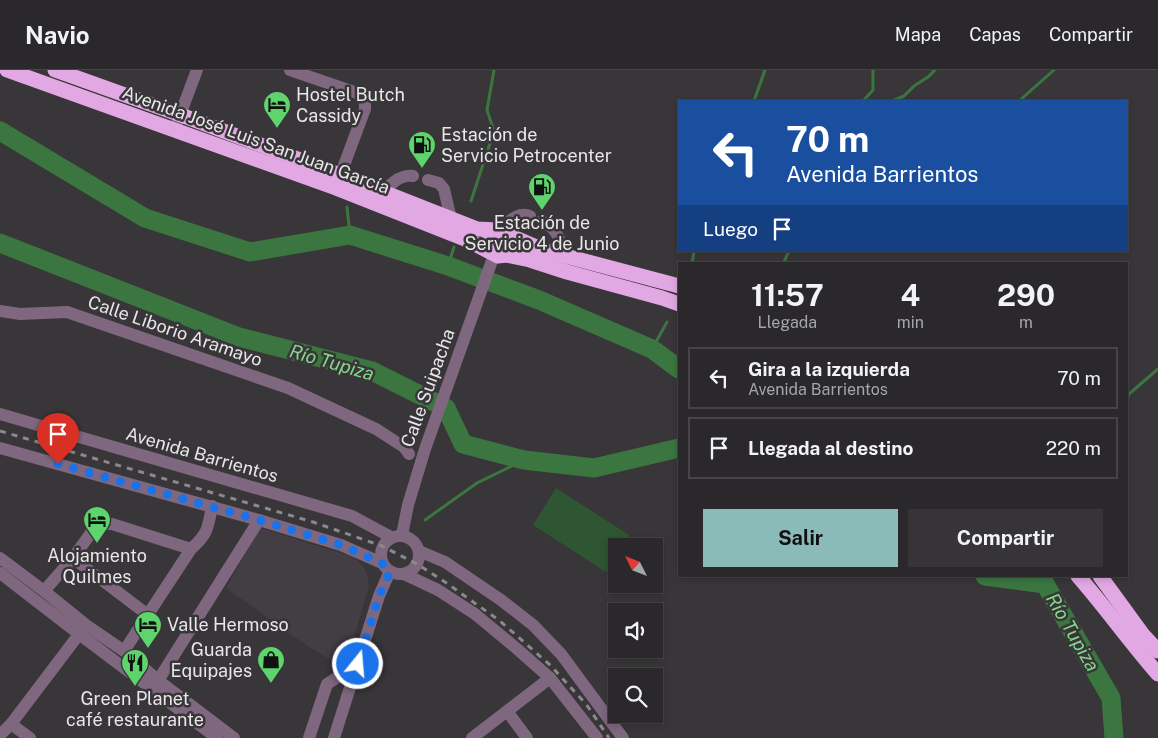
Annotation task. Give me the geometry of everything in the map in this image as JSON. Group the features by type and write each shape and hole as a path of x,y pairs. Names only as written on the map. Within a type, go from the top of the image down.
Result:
{"highway":[{"name":"Avenida José Luis San Juan García","path":"56,70 181,115 338,181 497,254 530,260 678,304"},
{"name":"Avenida José Luis San Juan García","path":"13,71 175,130 338,181 382,192 477,229 498,230"},
{"path":"513,238 514,246 512,250 497,254 488,247 489,238 498,230 507,232 513,238 543,250 678,286"},
{"path":"1079,577 1130,629 1158,651"},
{"path":"1101,577 1158,674"}],"street":[{"path":"175,130 197,70"},
{"path":"290,70 357,93 365,100 365,109 338,181"},
{"path":"382,192 400,178 408,175 413,176"},
{"path":"428,180 439,183 444,188 450,219"},
{"path":"498,230 517,216 525,214 550,225 556,231 566,256"},
{"name":"Calle Suipacha","path":"397,536 424,449 497,254"},
{"name":"Calle Liborio Aramayo","path":"0,311 20,314 67,312 288,388 376,430 404,447 409,454"},
{"name":"Avenida Barrientos","path":"0,414 352,516 397,536"},
{"path":"0,448 212,506 341,545 398,574 404,574 438,590 475,614 550,678 594,737"},
{"path":"124,651 191,549 205,536 212,506"},
{"path":"156,685 259,520"},
{"path":"44,591 93,530 102,524 112,524 191,549"},
{"path":"334,738 379,596 386,567 380,552 386,541 397,536 414,541 419,551 417,564 404,574"},
{"path":"419,551 445,562 501,600 533,625 561,654 623,738"},
{"path":"0,558 44,591 83,630 124,651 156,685 217,738"},
{"path":"72,558 148,615"},
{"path":"0,573 83,630 156,685 234,738"},
{"path":"0,735 11,724 83,630"},
{"path":"309,738 327,684 358,664"},
{"path":"472,738 550,678"},
{"path":"507,711 527,738"},
{"path":"11,724 30,738"}],"shaded area":[{"path":"260,528 350,556 363,566 369,586 345,668 293,636 226,588"}],"green space":[{"path":"556,488 629,535 627,538 608,538 608,569 606,572 533,525"}],"waterway":[{"path":"471,201 494,131 487,110 494,70"},
{"path":"754,100 765,70"},
{"path":"864,100 873,90 873,70"},
{"path":"894,100 904,96 935,70"},
{"path":"1020,100 1054,70"},
{"name":"Río Tupiza","path":"0,131 145,218 250,252 350,235 448,266 539,300 652,349 678,368"},
{"path":"347,207 350,235"},
{"name":"Río Tupiza","path":"0,243 239,337 372,371 446,408 463,444 524,460 594,468 678,448"},
{"path":"448,266 454,247"},
{"path":"692,262 694,252"},
{"path":"784,262 789,252"},
{"path":"652,349 667,322"},
{"path":"1128,397 1129,394 1158,369"},
{"path":"425,520 477,483 524,460"},
{"name":"Río Tupiza","path":"992,577 1045,584 1111,698 1114,738"},
{"name":"Río Tupiza","path":"1040,577 1045,584"}],"railway":[{"path":"0,431 313,522 382,546 417,564 500,621 550,665 586,704 609,738"}],"place":[{"name":"Hostel Butch Cassidy","path":"277,129"},
{"name":"Estación de Servicio Petrocenter","path":"422,169"},
{"name":"Estación de Servicio 4 de Junio","path":"542,211"},
{"name":"Alojamiento Quilmes","path":"97,544"},
{"name":"Valle Hermoso","path":"148,649"},
{"name":"Guarda Equipajes","path":"271,684"},
{"name":"Green Planet café restaurante","path":"135,687"}],"route":[{"path":"58,464 341,545 382,563 390,572 379,596 358,664"}]}
